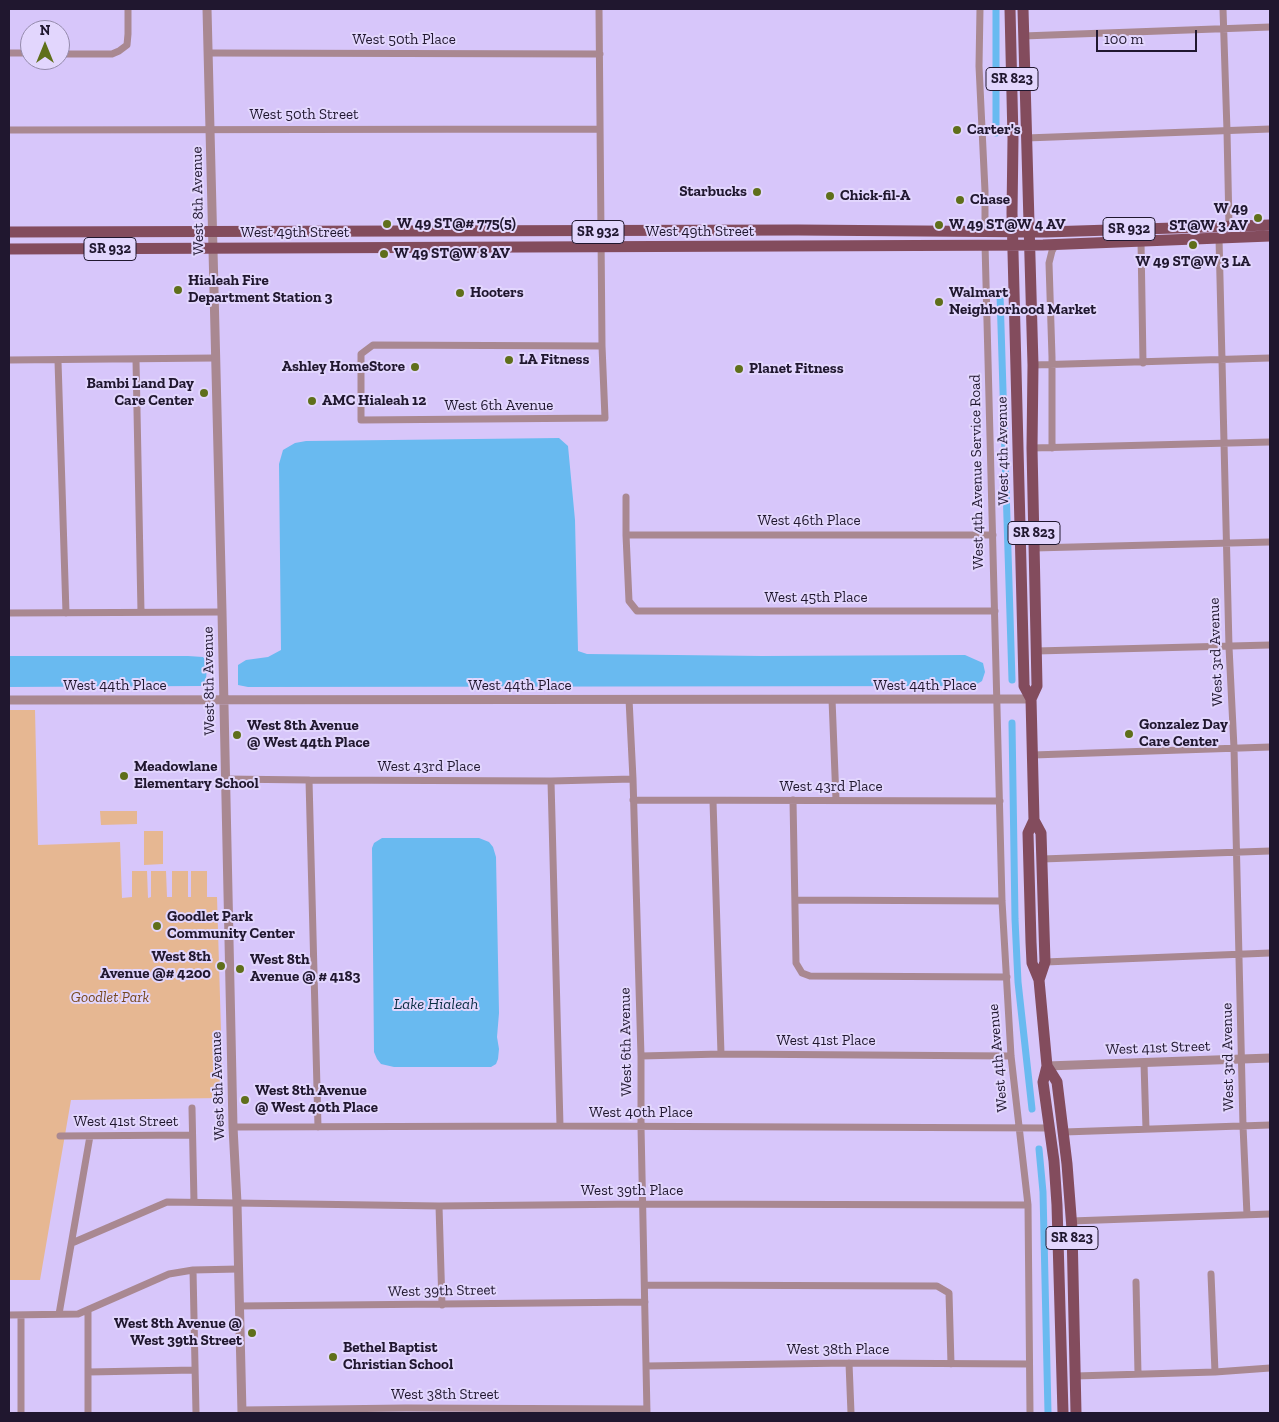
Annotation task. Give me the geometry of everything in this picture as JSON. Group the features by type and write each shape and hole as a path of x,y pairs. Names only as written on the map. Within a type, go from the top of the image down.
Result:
{"main road":[{"name":"SR 823","path":"1010,9 1014,139 1013,231"},
{"path":"1015,9 1015,22 1023,36"},
{"name":"SR 823","path":"1023,9 1029,232"},
{"name":"West 49th Street","path":"9,232 1029,232 1270,225"},
{"path":"1204,238 1220,233 1228,226 1246,237"},
{"name":"West 4th Avenue","path":"1013,231 1024,686 1031,699"},
{"path":"94,249 103,236 131,235 144,232"},
{"path":"371,248 402,242 413,236 415,232"},
{"path":"415,248 418,240 423,236 459,232"},
{"name":"West 4th Avenue","path":"1029,232 1033,366 1032,448 1037,686 1031,699 1034,820 1028,833 1031,942 1032,963 1039,980 1048,1066 1043,1082 1054,1161 1058,1221 1063,1413"},
{"name":"West 49th Street","path":"9,249 1030,245 1270,236"},
{"path":"1018,431 1026,445 1032,448"},
{"path":"1020,533 1024,542 1034,548"},
{"name":"West 4th Avenue","path":"1034,820 1041,833 1042,859 1045,962 1039,980"},
{"name":"West 4th Avenue","path":"1048,1066 1056,1079 1067,1164 1071,1221 1076,1413"},
{"path":"1062,1364 1069,1374 1075,1376"}],"street":[{"path":"70,54 112,54 119,51 127,44 128,9"},
{"name":"West 8th Avenue","path":"207,9 233,1127 237,1203 242,1412"},
{"name":"West 6th Avenue","path":"599,9 602,346 605,418 361,420 361,354 373,345 602,346"},
{"path":"980,9 979,66 984,178 984,231"},
{"path":"1223,9 1228,226"},
{"path":"1023,36 1270,27"},
{"name":"West 50th Place","path":"208,53 600,54"},
{"name":"West 50th Street","path":"9,130 600,129"},
{"path":"1026,138 1270,129"},
{"name":"West 3rd Avenue","path":"1219,238 1229,647 1234,748 1243,1126 1247,1215"},
{"path":"1141,241 1143,363"},
{"name":"West 4th Avenue Service Road","path":"985,244 997,699"},
{"path":"1052,448 1050,260 1056,244"},
{"path":"9,360 215,358"},
{"path":"1033,366 1270,358"},
{"path":"136,360 141,612"},
{"path":"58,361 66,612"},
{"path":"1032,448 1270,442"},
{"path":"626,496 626,535"},
{"name":"West 46th Place","path":"626,535 993,535"},
{"name":"West 45th Place","path":"626,535 629,601 637,611 994,611"},
{"path":"1034,548 1270,542"},
{"path":"9,612 222,612"},
{"path":"1036,651 1270,645"},
{"name":"West 6th Avenue","path":"629,699 641,1056 647,1411"},
{"path":"832,699 836,800"},
{"name":"West 4th Avenue","path":"997,699 1002,901 1006,977 1012,1056 1028,1205 1030,1413"},
{"name":"West 44th Place","path":"9,700 1031,699"},
{"path":"1032,755 1270,747"},
{"name":"West 43rd Place","path":"225,779 551,781 633,779"},
{"path":"309,780 318,1127"},
{"path":"551,781 560,1126"},
{"name":"West 43rd Place","path":"633,800 1000,801"},
{"path":"793,800 796,963 802,973 810,976 1006,977"},
{"path":"713,801 720,1054"},
{"path":"1042,859 1270,851"},
{"path":"795,900 1002,901"},
{"path":"1045,962 1270,953"},
{"name":"West 41st Place","path":"641,1056 720,1054 1012,1056"},
{"name":"West 41st Street","path":"1048,1066 1270,1058"},
{"path":"1144,1062 1146,1129"},
{"path":"192,1108 194,1202"},
{"path":"1064,1132 1270,1125"},
{"name":"West 40th Place","path":"233,1127 1050,1128"},
{"name":"West 41st Street","path":"60,1136 192,1135"},
{"path":"59,1314 90,1136"},
{"name":"West 39th Place","path":"72,1243 167,1202 439,1206 643,1204 1028,1205"},
{"path":"439,1206 442,1305"},
{"path":"1071,1221 1270,1214"},
{"path":"9,1315 78,1314 169,1274 193,1270 238,1269"},
{"path":"193,1270 196,1413"},
{"path":"1211,1274 1215,1372"},
{"path":"1136,1282 1138,1374"},
{"path":"645,1285 937,1286 949,1293 951,1364"},
{"name":"West 39th Street","path":"239,1306 645,1302"},
{"path":"88,1310 88,1413"},
{"path":"21,1315 21,1413"},
{"path":"849,1363 850,1413"},
{"name":"West 38th Place","path":"646,1366 849,1363 1029,1364"},
{"path":"1075,1376 1215,1372 1270,1368"},
{"path":"88,1372 195,1370"},
{"name":"West 38th Street","path":"242,1412 647,1411"}],"green space":[{"name":"Goodlet Park","path":"9,710 35,710 38,845 120,842 122,898 132,897 132,871 147,871 148,898 151,897 151,871 166,871 167,897 172,897 172,871 188,871 188,897 191,897 191,871 207,871 207,897 217,897 223,1098 71,1100 40,1280 9,1280"},
{"path":"100,811 137,811 137,824 101,825"},
{"path":"144,831 163,831 163,864 144,865"}],"water":[{"path":"559,438 568,446 575,520 578,651 587,654 763,656 965,655 983,663 985,672 982,681 974,686 248,687 238,685 238,665 246,660 268,657 281,650 279,464 283,450 295,443 306,441"},
{"path":"9,656 203,657 207,662 206,681 201,686 9,687"},
{"name":"Lake Hialeah","path":"382,838 479,838 489,842 493,847 496,857 499,1013 497,1037 499,1049 496,1064 491,1067 394,1067 381,1064 377,1059 374,1052 372,848 374,843"}],"waterway":[{"path":"996,9 996,133"},
{"path":"1000,294 1012,680"},
{"path":"1012,723 1015,919 1018,982 1032,1109"},
{"path":"1039,1149 1043,1192 1048,1413"}],"place":[{"name":"Carter's","path":"957,130"},
{"name":"Starbucks","path":"757,192"},
{"name":"Chick-fil-A","path":"830,196"},
{"name":"Chase","path":"960,200"},
{"name":"W 49 ST@W 3 AV","path":"1258,218"},
{"name":"W 49 ST@# 775(5)","path":"387,224"},
{"name":"W 49 ST@W 4 AV","path":"939,225"},
{"name":"W 49 ST@W 3 LA","path":"1193,245"},
{"name":"W 49 ST@W 8 AV","path":"384,254"},
{"name":"Hialeah Fire Department Station 3","path":"178,290"},
{"name":"Hooters","path":"460,293"},
{"name":"Walmart Neighborhood Market","path":"939,302"},
{"name":"LA Fitness","path":"509,360"},
{"name":"Ashley HomeStore","path":"415,367"},
{"name":"Planet Fitness","path":"739,369"},
{"name":"Bambi Land Day Care Center","path":"204,393"},
{"name":"AMC Hialeah 12","path":"312,401"},
{"name":"Gonzalez Day Care Center","path":"1129,734"},
{"name":"West 8th Avenue @ West 44th Place","path":"237,735"},
{"name":"Meadowlane Elementary School","path":"124,776"},
{"name":"Goodlet Park Community Center","path":"157,926"},
{"name":"West 8th Avenue @# 4200","path":"221,966"},
{"name":"West 8th Avenue @ # 4183","path":"240,969"},
{"name":"West 8th Avenue @ West 40th Place","path":"245,1100"},
{"name":"West 8th Avenue @ West 39th Street","path":"252,1333"},
{"name":"Bethel Baptist Christian School","path":"333,1357"}]}
